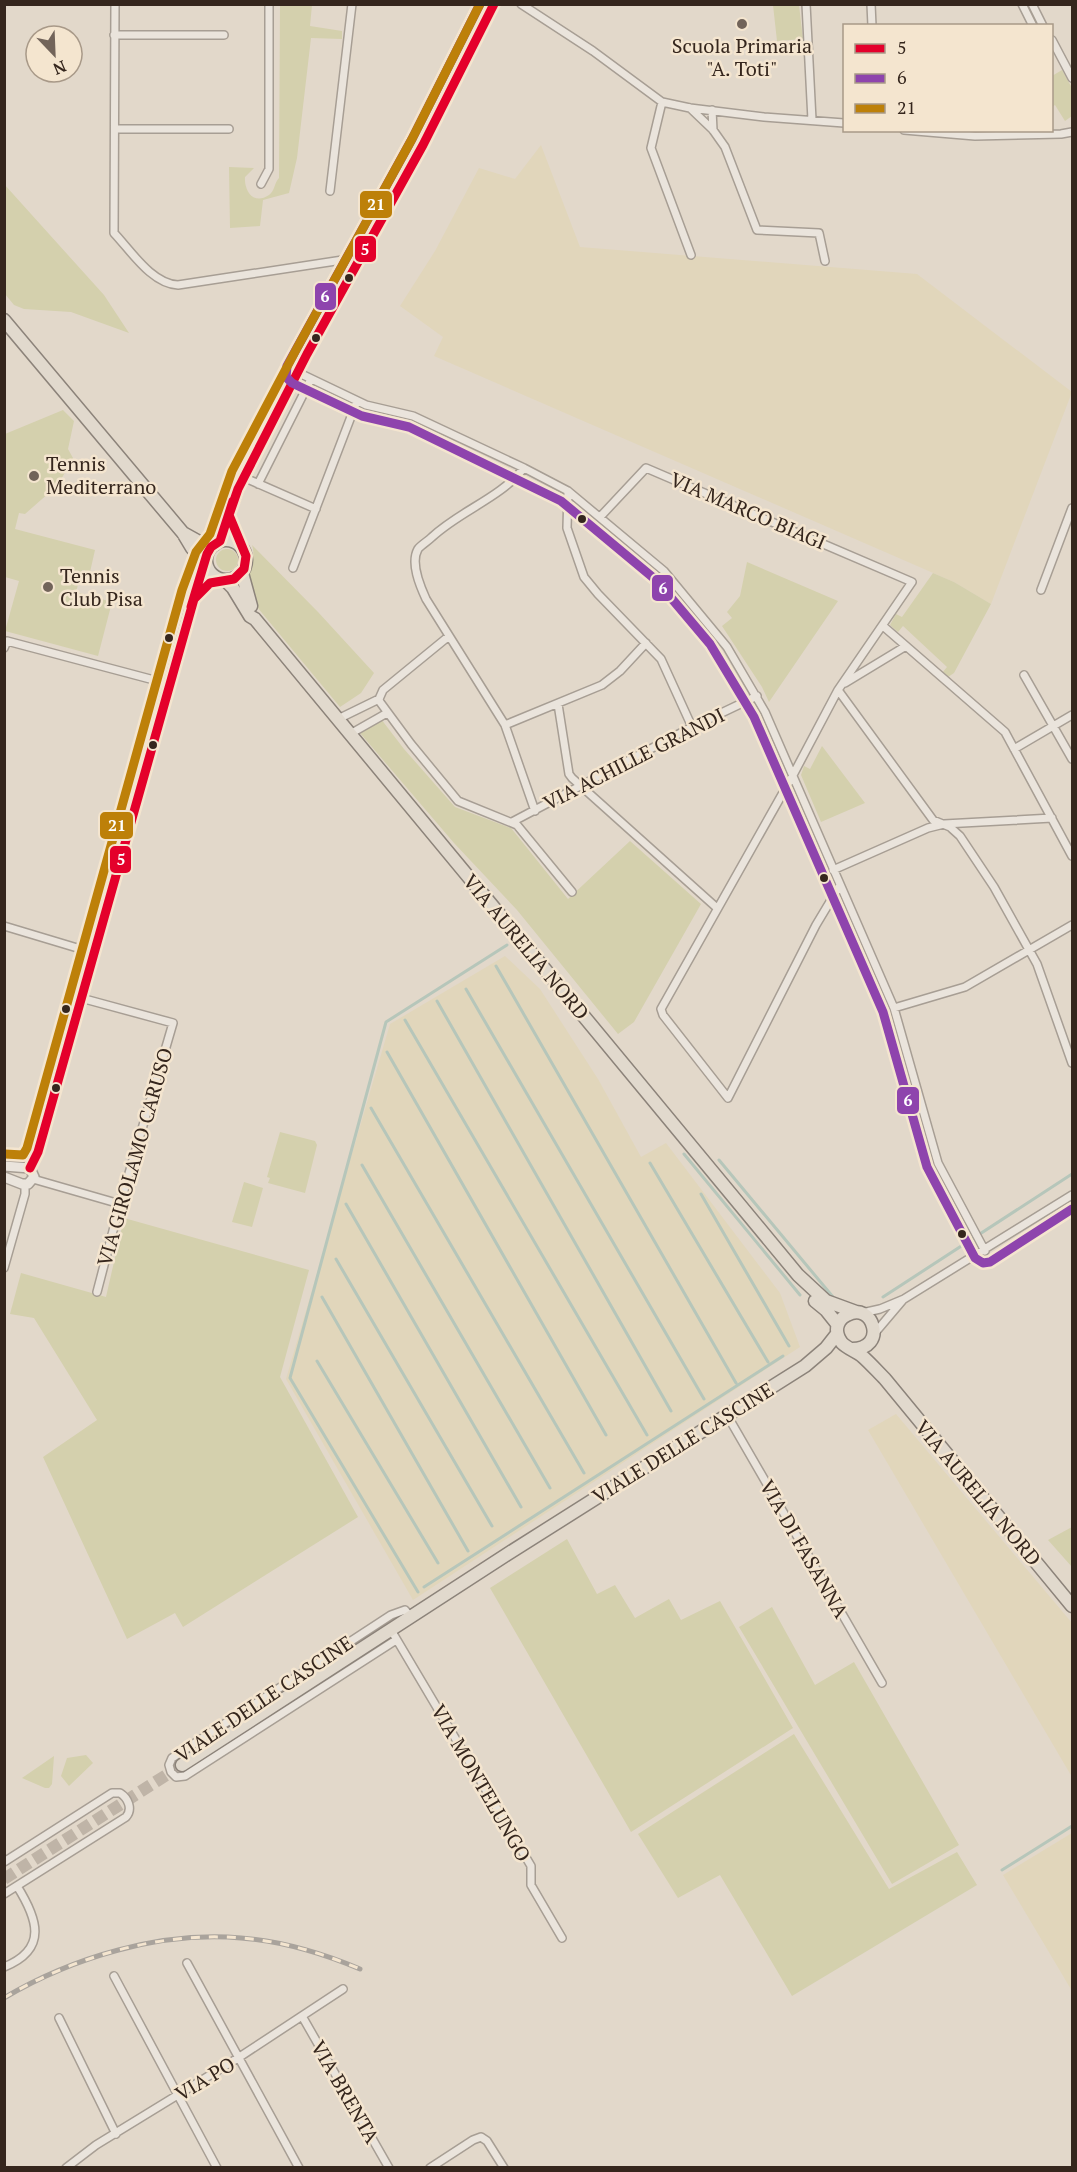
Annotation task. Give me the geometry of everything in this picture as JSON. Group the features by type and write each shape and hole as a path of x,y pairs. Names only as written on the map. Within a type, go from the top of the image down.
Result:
{"main road":[{"path":"4,320 183,533 192,548 206,561 212,574 223,580 234,579 242,573"},
{"path":"183,533 201,543 233,542 242,549 246,561 242,573 255,619"},
{"path":"206,561 209,549 218,542"},
{"name":"VIA AURELIA NORD","path":"223,580 233,588 250,616 255,619 798,1275 826,1301 859,1313"},
{"name":"VIA AURELIA NORD","path":"798,1275 806,1291 838,1330"},
{"path":"859,1313 871,1320 874,1330 872,1338 863,1348 850,1348 841,1342 838,1330 845,1316 859,1313"},
{"name":"VIALE DELLE CASCINE","path":"182,1765 394,1635 411,1617 805,1366 826,1348 838,1330"},
{"name":"VIA AURELIA NORD","path":"872,1338 872,1351 885,1379"},
{"name":"VIA AURELIA NORD","path":"850,1348 885,1379 1072,1605"},
{"name":"VIALE DELLE CASCINE","path":"805,1366 850,1348"}],"street":[{"path":"115,4 114,232 159,280 178,285 362,257"},
{"path":"261,183 269,169 269,4"},
{"path":"330,191 352,4"},
{"path":"218,542 243,477 297,372 423,145 494,4"},
{"path":"521,4 593,51 662,102 690,108 764,117 843,123"},
{"path":"806,4 812,120"},
{"path":"871,4 872,24"},
{"path":"1022,4 1032,24"},
{"path":"1032,4 1043,24"},
{"path":"114,35 224,35"},
{"path":"1053,42 1072,78"},
{"path":"662,102 651,148 691,255"},
{"path":"690,108 713,130 725,147 757,230 819,233 825,261"},
{"path":"712,110 713,130"},
{"path":"115,129 230,129"},
{"path":"950,132 996,134 1072,132"},
{"path":"297,372 366,405 413,416 568,491 664,571 720,636 757,696 894,1008 938,1163 985,1251"},
{"path":"258,484 311,379"},
{"path":"294,568 357,401"},
{"path":"272,422 286,429"},
{"path":"524,468 498,494 450,521 418,550 416,567 419,583 426,599 505,725 535,810"},
{"name":"VIA MARCO BIAGI","path":"600,517 646,468 912,582 883,626"},
{"path":"243,477 316,509"},
{"path":"568,491 567,528 584,577 664,665 692,727"},
{"path":"1041,590 1072,508"},
{"path":"230,515 242,549"},
{"path":"30,1168 38,1152 169,684 206,561"},
{"path":"194,599 205,586 223,580"},
{"path":"840,885 816,925 728,1098 661,1011 841,687 883,626 1005,732 1072,856"},
{"path":"338,719 379,699 383,690 449,636"},
{"path":"4,648 7,640 169,684"},
{"path":"505,725 606,683 646,643"},
{"path":"841,687 906,646"},
{"path":"1024,675 1072,759"},
{"path":"841,687 933,820 944,824 960,836 994,887 1029,949 1048,992 1072,1063"},
{"name":"VIA ACHILLE GRANDI","path":"512,822 692,727 757,696"},
{"path":"379,699 387,713 458,801 512,822 572,892"},
{"path":"558,704 569,774 717,908"},
{"path":"350,734 387,713"},
{"path":"1014,749 1072,716"},
{"path":"833,870 928,828 944,824 1052,818"},
{"path":"894,1008 965,987 1072,925"},
{"path":"4,926 94,953"},
{"name":"VIA GIROLAMO CARUSO","path":"81,998 173,1023 120,1203 97,1292"},
{"path":"4,1166 20,1168 25,1166 30,1168 34,1174 25,1182 25,1194 4,1268"},
{"path":"20,1168 16,1176 25,1182"},
{"path":"4,1177 120,1203"},
{"path":"859,1313 880,1309 904,1299 985,1251 1072,1195"},
{"path":"872,1338 881,1324 904,1299"},
{"name":"VIA DI FASANNA","path":"727,1415 882,1683"},
{"name":"VIALE DELLE CASCINE","path":"394,1635 185,1776 176,1777 171,1772 169,1765 172,1758 390,1615 405,1610 411,1617"},
{"name":"VIA MONTELUNGO","path":"394,1635 531,1866 531,1885 562,1938"},
{"path":"4,1862 112,1794 120,1793 126,1798 130,1807 126,1817 4,1894"},
{"path":"4,1966 14,1963 25,1954 31,1947 35,1935 36,1924 33,1914 17,1886"},
{"path":"187,1963 299,2168"},
{"path":"114,1976 217,2168"},
{"name":"VIA PO","path":"66,2168 96,2145 238,2058 343,1989"},
{"name":"VIA BRENTA","path":"302,2016 389,2168"},
{"path":"59,2018 116,2134"},
{"path":"430,2168 478,2137 484,2137 504,2168"}],"shaded area":[{"path":"280,5 312,5 310,26 342,31 342,39 311,38 297,158 289,193 263,200 260,226 230,228 229,167 254,168 245,177 245,182 248,192 259,199 269,195 279,178"},
{"path":"773,5 799,5 803,39 777,41"},
{"path":"1062,70 1072,88 1072,116 1065,121 1055,105 1053,106 1053,75"},
{"path":"541,145 580,247 917,274 1072,392 991,604 954,582 434,356 443,337 400,306 435,251 479,168 515,179"},
{"path":"4,184 104,295 129,333 71,312 24,309 14,305 5,294"},
{"name":"Tennis Club Pisa","path":"63,410 74,421 68,449 73,458 58,485 25,514 19,513 15,529 95,550 90,572 82,570 76,592 112,602 98,656 5,631 19,581 5,577 5,434"},
{"path":"252,545 374,673 361,693 340,707 257,607 248,583 253,556"},
{"path":"227,549 235,552 238,560 235,568 227,571 219,568 216,560 219,552"},
{"path":"747,562 838,601 769,702 762,687 722,626 732,618 727,612 740,596"},
{"path":"933,573 954,582 991,604 954,673 948,677 942,673 947,667 903,626 898,632 890,625 896,614 902,617"},
{"path":"381,719 455,807 511,828 568,899 630,841 701,904 634,1022 618,1034 517,910 454,843 360,733"},
{"path":"822,746 865,803 821,822 801,775 804,766 810,769"},
{"path":"505,956 540,989 598,1079 641,1157 666,1143 780,1293 800,1347 413,1600 286,1379 390,1024"},
{"path":"280,1132 315,1141 317,1145 305,1193 268,1183 270,1178 267,1177"},
{"path":"244,1182 263,1188 252,1227 232,1222"},
{"path":"124,1218 309,1270 280,1377 358,1517 183,1627 175,1613 127,1639 43,1457 97,1420 34,1318 10,1314 21,1273 106,1297"},
{"path":"896,1414 1072,1623 1072,1777 868,1430"},
{"path":"1072,1527 1072,1567 1048,1540"},
{"path":"567,1539 597,1594 615,1585 635,1618 669,1599 681,1620 720,1601 793,1728 631,1832 490,1588"},
{"path":"772,1607 815,1685 854,1662 959,1845 892,1884 739,1627"},
{"path":"794,1734 889,1889 957,1852 977,1885 792,1996 720,1875 678,1898 638,1834"},
{"path":"86,1755 93,1763 69,1786 61,1776 67,1758"},
{"path":"54,1756 52,1784 49,1788 22,1778"},
{"path":"1072,1833 1072,1991 1003,1875"}],"waterway":[{"path":"418,1592 290,1378 386,1022 507,945"},
{"path":"496,966 736,1383"},
{"path":"466,989 704,1399"},
{"path":"437,1001 671,1411"},
{"path":"405,1020 647,1435"},
{"path":"387,1052 606,1435"},
{"path":"371,1108 584,1473"},
{"path":"684,1154 800,1295"},
{"path":"719,1160 833,1297"},
{"path":"650,1163 768,1362"},
{"path":"362,1165 550,1488"},
{"path":"883,1297 1072,1174"},
{"path":"701,1194 789,1346"},
{"path":"346,1204 521,1507"},
{"path":"336,1259 492,1526"},
{"path":"322,1297 468,1551"},
{"path":"424,1587 783,1356"},
{"path":"317,1361 438,1563"},
{"path":"1002,1870 1072,1826"}],"tunnel":[{"path":"4,1879 182,1765"}],"railway":[{"path":"4,1998 31,1983 88,1959 149,1943 180,1939 211,1937 272,1942 316,1953 360,1969"}],"transit line":[{"name":"6","path":"480,4 412,139 287,366 286,377 292,383 362,416 409,427 561,501 656,580 710,644 754,717 883,1012 927,1167 975,1258 983,1263 990,1262 1072,1209"},
{"name":"21","path":"5,1154 23,1155 27,1148 182,590 196,552 210,534 232,471 412,139 480,4"},
{"name":"5","path":"30,1168 38,1152 194,599 210,583 234,579 244,569 246,556 229,515 238,489 307,354 423,145 494,4"},
{"name":"5","path":"191,607 207,554 211,547 220,541 233,501"}],"place":[{"name":"Scuola Primaria \"A. Toti\"","path":"742,24"},
{"name":"Tennis Mediterrano","path":"34,476"},
{"name":"Tennis Club Pisa","path":"48,587"}]}
